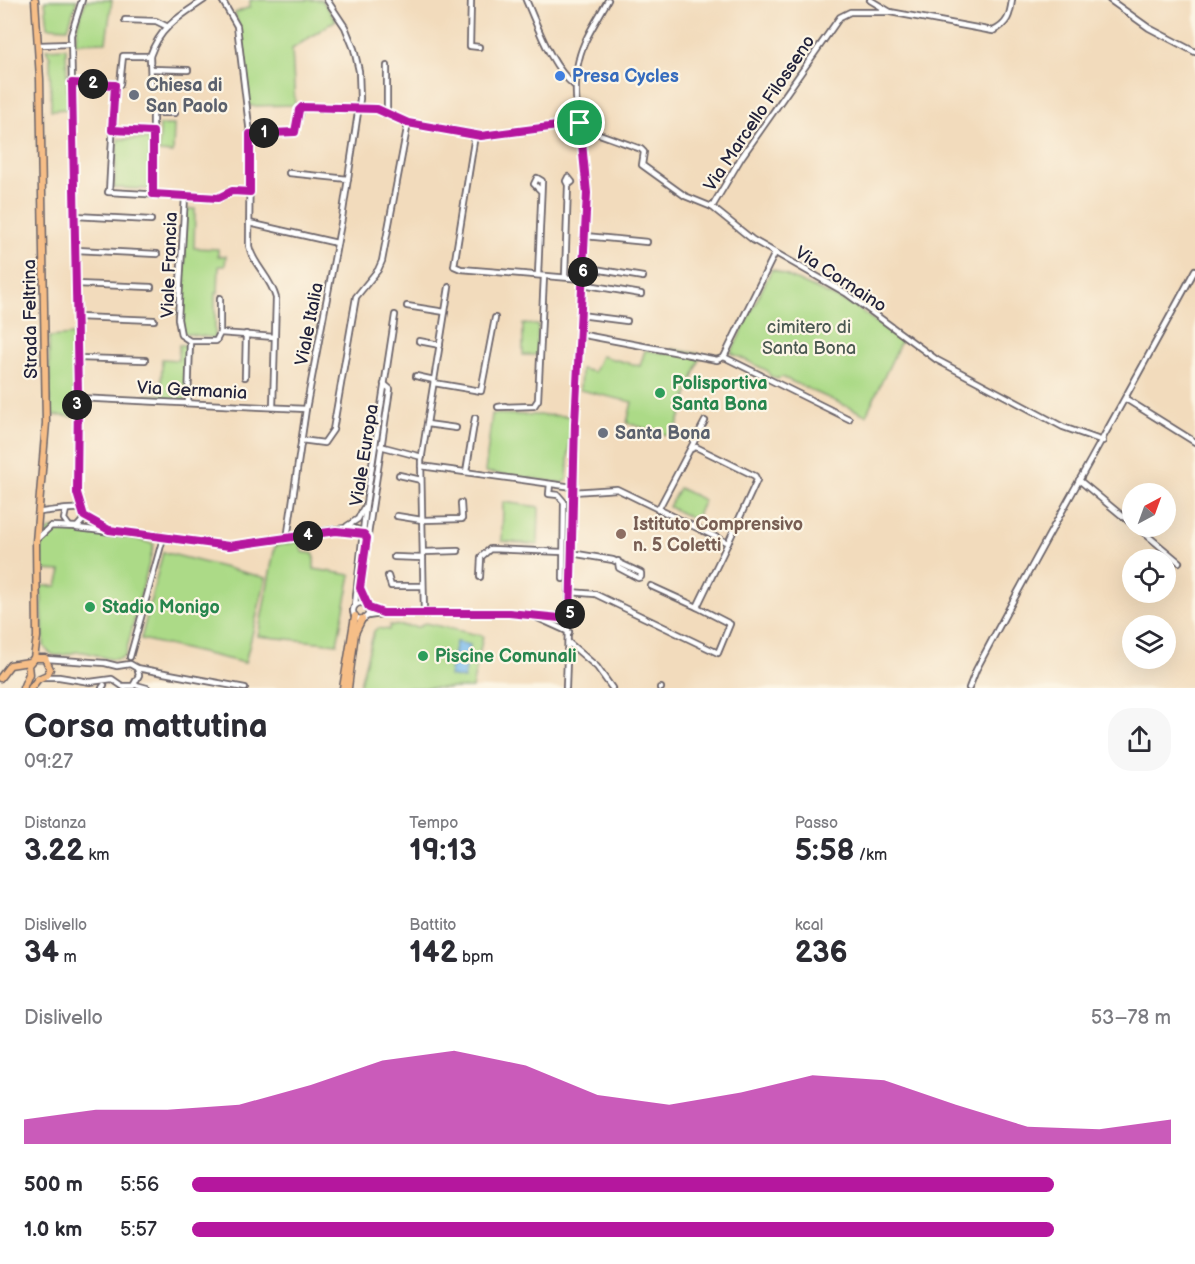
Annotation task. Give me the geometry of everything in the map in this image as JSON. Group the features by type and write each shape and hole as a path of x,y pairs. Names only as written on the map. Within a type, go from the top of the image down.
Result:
{"main road":[{"name":"Strada Feltrina","path":"23,688 37,637 36,542 46,423 39,45 35,0"},
{"name":"Viale Europa","path":"343,688 362,617"},
{"name":"Viale Europa","path":"348,688 355,633 362,617"},
{"name":"Strada Feltrina","path":"37,637 50,669 41,678"},
{"path":"30,666 45,658"},
{"path":"0,678 10,664 30,666 41,678 31,688"}],"street":[{"path":"71,527 80,525 83,514 77,493 78,358 71,44 75,18 82,0"},
{"path":"151,86 150,56 158,34 204,0"},
{"path":"222,0 237,26 250,134 251,255 269,278 276,298 273,407"},
{"name":"Viale Italia","path":"287,539 306,409 359,108 359,71 354,49 345,27 327,0"},
{"path":"471,0 470,46 479,47"},
{"path":"526,0 548,49 563,74 575,86"},
{"path":"566,688 586,174 575,86 582,48 608,0"},
{"path":"870,0 890,12 993,31 1004,24 1009,17 1012,0"},
{"path":"1110,0 1149,28 1195,52"},
{"name":"Via Marcello Filosseno","path":"712,207 741,158 840,17 850,12 890,12"},
{"path":"125,20 156,21 166,26"},
{"path":"39,45 71,44"},
{"path":"72,83 115,85 121,82 123,56 150,56"},
{"path":"387,66 387,112"},
{"path":"151,69 188,70"},
{"path":"115,85 109,192 218,198 232,191 250,192"},
{"path":"250,134 295,132 300,108 359,108 387,112 408,123 475,135 496,135 580,123"},
{"path":"153,194 153,113 175,113"},
{"path":"301,440 324,443 333,430 356,297 378,270 382,261 408,123"},
{"path":"112,130 153,132"},
{"name":"Via Cornaino","path":"582,132 591,132 641,149 644,152 642,165 685,195 712,207 753,240 846,293 937,360 1063,427 1103,441"},
{"path":"475,135 454,266 460,269 565,278 641,294"},
{"path":"289,173 348,179"},
{"path":"565,278 568,185"},
{"path":"505,406 534,406 538,400 542,191"},
{"name":"Viale Francia","path":"185,196 178,319 181,335 190,341 188,403"},
{"path":"75,216 151,220"},
{"path":"249,223 337,243"},
{"path":"585,236 647,242"},
{"path":"76,250 157,254"},
{"path":"579,334 717,360 724,357 775,253"},
{"path":"583,267 642,277"},
{"path":"969,688 1013,598 1103,441 1195,270"},
{"path":"76,284 151,287"},
{"path":"424,613 421,466 449,287"},
{"path":"190,341 216,341 220,333 220,298"},
{"path":"408,306 445,312"},
{"name":"Viale Europa","path":"362,617 367,606 360,588 366,504 395,315"},
{"path":"580,315 627,321"},
{"path":"77,317 154,321"},
{"path":"416,376 482,391 495,318"},
{"path":"220,333 275,337"},
{"path":"246,334 246,377"},
{"path":"419,341 440,345"},
{"path":"724,357 849,419"},
{"path":"78,358 145,360"},
{"name":"Viale Europa","path":"362,617 355,605 361,549 390,389 384,384"},
{"name":"Via Germania","path":"78,398 306,409"},
{"path":"1126,399 1195,442"},
{"path":"466,472 475,418"},
{"path":"658,510 705,421"},
{"path":"427,424 456,428"},
{"path":"380,446 422,457"},
{"path":"691,449 696,447 755,476 757,480 697,607"},
{"path":"421,466 573,489 617,489 728,543"},
{"path":"399,476 421,480"},
{"path":"1079,480 1122,515"},
{"path":"550,484 549,494 562,496 564,502 563,579"},
{"path":"71,527 64,519 77,493"},
{"path":"39,497 51,511"},
{"path":"397,516 422,520 462,519 461,503"},
{"path":"336,531 358,519 366,504"},
{"path":"38,513 77,508 109,530"},
{"path":"36,542 51,526 109,530 234,546 351,527 365,533"},
{"path":"336,531 365,533"},
{"path":"347,532 357,539 361,549"},
{"path":"1149,537 1179,562"},
{"path":"117,681 117,670 130,657 163,538"},
{"path":"480,577 481,557 490,549 563,552"},
{"path":"394,557 458,551"},
{"path":"571,553 618,561 641,573 641,577 638,578 619,568 618,561"},
{"path":"388,576 388,583 394,587 423,586"},
{"path":"570,592 595,594 718,652 730,624 651,586"},
{"path":"355,605 367,606 383,613"},
{"path":"557,617 570,605"},
{"path":"362,617 383,613 524,614 557,617 569,621"},
{"path":"524,614 542,619 569,632"},
{"path":"542,619 569,621"},
{"path":"568,642 597,667 612,688"},
{"path":"128,687 139,675 130,657"},
{"path":"45,658 117,666 124,664 245,688"},
{"path":"41,678 103,684 117,681 128,687 147,688"}],"green space":[{"path":"45,0 77,0 68,28 48,27"},
{"path":"86,0 112,0 106,42 75,43 78,23"},
{"path":"250,0 322,0 336,20 292,49 295,105 249,106 242,39 235,13 250,7"},
{"path":"66,48 68,109 51,110 50,57 46,49"},
{"path":"160,125 174,125 173,153 159,152"},
{"path":"118,139 150,139 149,189 114,188"},
{"path":"186,209 195,209 194,248 218,249 218,256 226,256 225,266 219,266 218,293 215,293 215,338 182,333 183,320 179,319 181,287 184,286"},
{"name":"cimitero di Santa Bona","path":"772,269 856,307 901,341 866,415 782,377 777,379 770,376 768,371 731,353"},
{"path":"523,324 538,325 537,355 523,355"},
{"path":"73,335 75,417 50,415 49,337"},
{"path":"179,345 188,345 186,400 146,398 146,395 161,395 162,359 178,360"},
{"path":"672,349 701,354 674,435 670,436 627,423 632,402 580,390 581,369 594,372 601,356 640,366 645,350 670,354"},
{"path":"492,414 571,416 567,480 562,483 485,472"},
{"path":"679,488 704,500 695,520 669,507"},
{"path":"503,502 539,507 538,545 502,541"},
{"name":"Stadio Monigo","path":"57,528 132,538 154,544 125,656 113,659 83,652 54,655 44,646 41,586 57,586 61,571 41,570 40,545 48,530"},
{"path":"300,541 302,552 314,554 314,569 351,575 337,644 258,636 275,546"},
{"path":"163,552 266,578 245,663 141,639"},
{"name":"Piscine Comunali","path":"425,623 483,636 472,688 359,688 374,631 378,628 389,630 390,625 419,627"}],"water":[{"path":"456,642 470,645 464,679 449,676"}],"place":[{"name":"Presa Cycles","path":"560,76"},
{"name":"Chiesa di San Paolo","path":"134,95"},
{"name":"Polisportiva Santa Bona","path":"660,393"},
{"name":"Santa Bona","path":"603,433"},
{"name":"Istituto Comprensivo n. 5 Coletti","path":"621,534"},
{"name":"Stadio Monigo","path":"90,607"},
{"name":"Piscine Comunali","path":"423,656"}],"route":[{"path":"72,83 115,85 112,130 153,132 153,194 218,198 232,191 250,192 250,134 294,133 297,130 299,108 302,107 377,109 408,123 481,136 580,123 587,193 575,423 570,619 509,613 383,613 369,608 365,604 360,588 367,538 364,534 336,531 229,546 109,530 94,524 84,516 79,506 77,493 78,393 72,83"}]}
